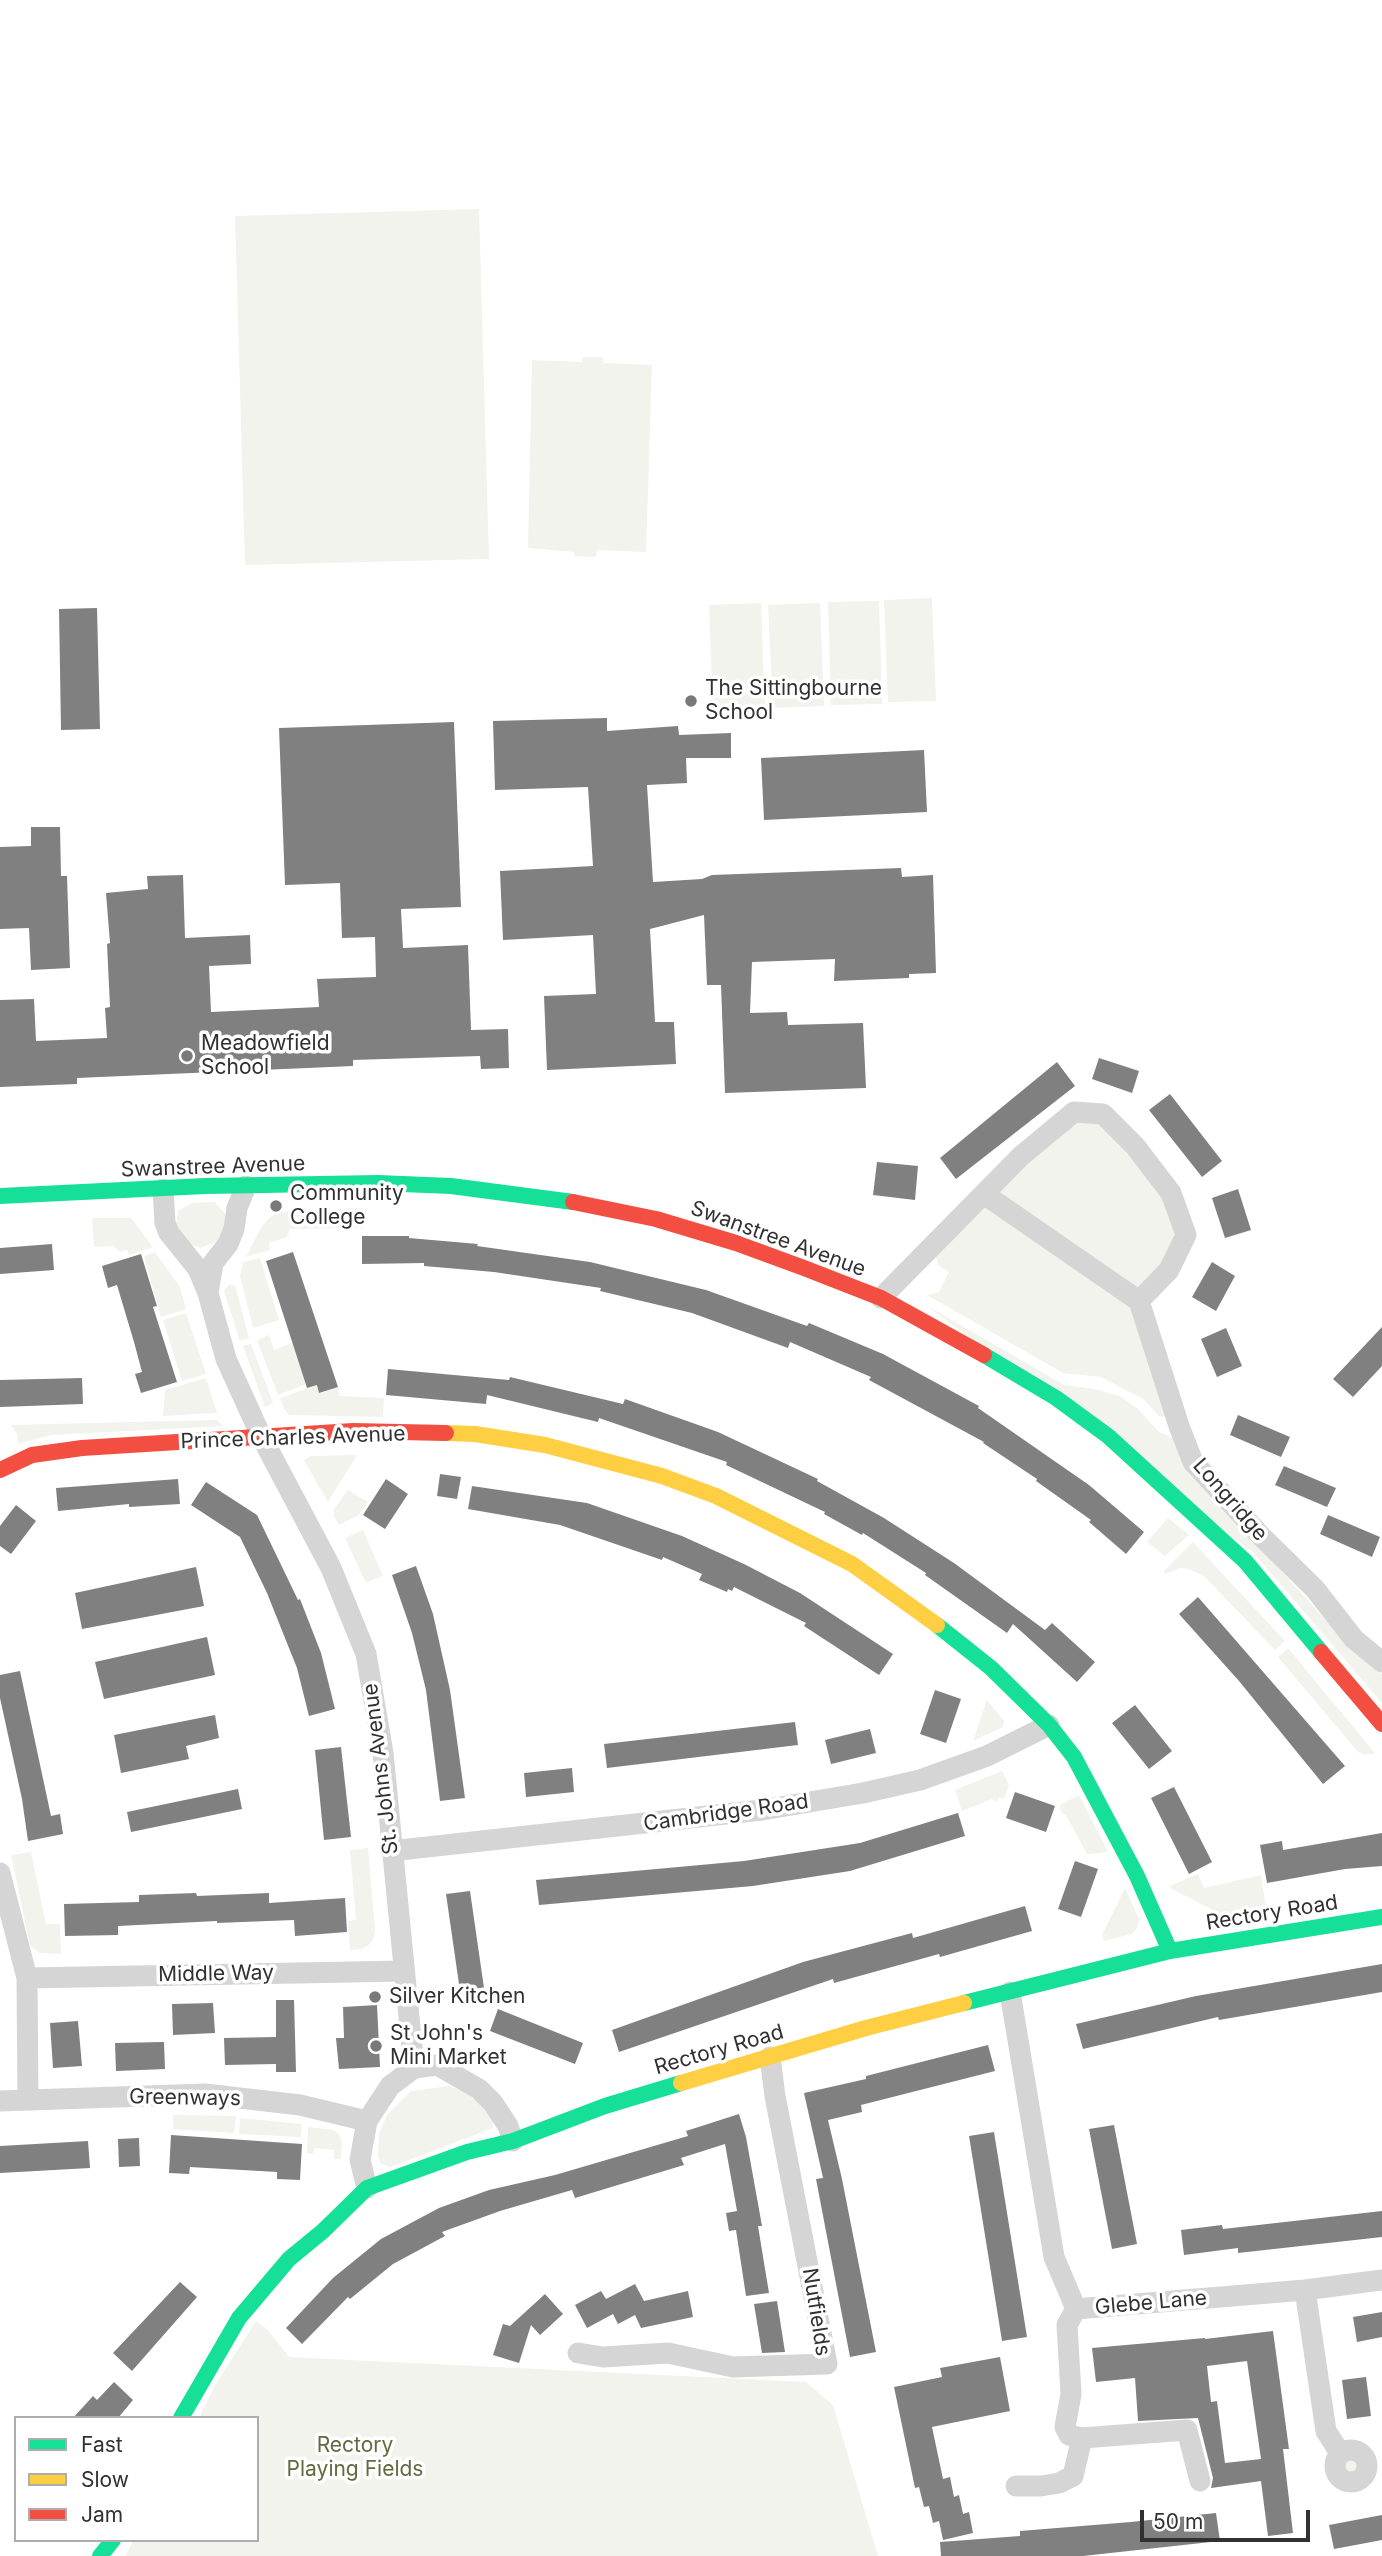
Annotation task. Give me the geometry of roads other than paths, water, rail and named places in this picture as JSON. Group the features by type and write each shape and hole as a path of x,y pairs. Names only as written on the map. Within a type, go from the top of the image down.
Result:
{"street":[{"path":"881,1298 1021,1156 1074,1112 1103,1114 1135,1146 1171,1192 1186,1235 1169,1270 1139,1301 984,1194"},
{"name":"Swanstree Avenue","path":"0,1196 377,1183 452,1186 580,1203 656,1219 736,1243 881,1298 1017,1374 1056,1398 1108,1436 1245,1560 1382,1724"},
{"name":"St. Johns Avenue","path":"208,1293 213,1263 228,1244 246,1186"},
{"name":"St. Johns Avenue","path":"163,1189 165,1223 169,1233 198,1269 208,1293 226,1359 261,1436 331,1568 366,1654 383,1753 414,2067"},
{"name":"Longridge","path":"1139,1301 1179,1426 1194,1462 1262,1537 1315,1589 1354,1639 1382,1662"},
{"name":"Prince Charles Avenue","path":"0,1470 32,1454 82,1448 353,1431 475,1434 545,1445 662,1476 716,1496 852,1564 922,1613 991,1668 1049,1726 1074,1757 1108,1818 1170,1951"},
{"name":"Cambridge Road","path":"391,1851 762,1810 863,1793 920,1780 987,1756 1049,1726"},
{"path":"0,1873 27,1978 27,2099"},
{"name":"Rectory Road","path":"182,2416 239,2318 289,2259 323,2231 367,2188 467,2152 513,2141 605,2106 866,2028 1170,1951 1382,1917"},
{"name":"Middle Way","path":"27,1978 404,1971"},
{"name":"Glebe Lane","path":"1010,1992 1054,2258 1076,2309 1304,2290 1382,2280"},
{"name":"Nutfields","path":"578,2353 603,2357 668,2353 733,2367 827,2364 775,2096 770,2057"},
{"path":"367,2188 360,2160 368,2120 390,2086 414,2067 437,2064 479,2089 493,2103 508,2126 513,2141"},
{"name":"Greenways","path":"0,2101 205,2094 300,2105 368,2120"},
{"path":"1304,2290 1326,2431 1340,2453"},
{"path":"1076,2309 1067,2325 1070,2394 1065,2427 1069,2435 1083,2438 1186,2430 1200,2481"},
{"path":"1016,2486 1059,2483 1073,2476 1083,2438"},
{"path":"100,2556 111,2542"}],"place":[{"name":"The Sittingbourne School","path":"691,701"},
{"name":"Meadowfield School","path":"187,1056"},
{"name":"Community College","path":"276,1206"},
{"name":"Silver Kitchen","path":"375,1997"},
{"name":"St John's Mini Market","path":"376,2046"}],"park label":[{"name":"Rectory Playing Fields","path":"355,2458"}]}
